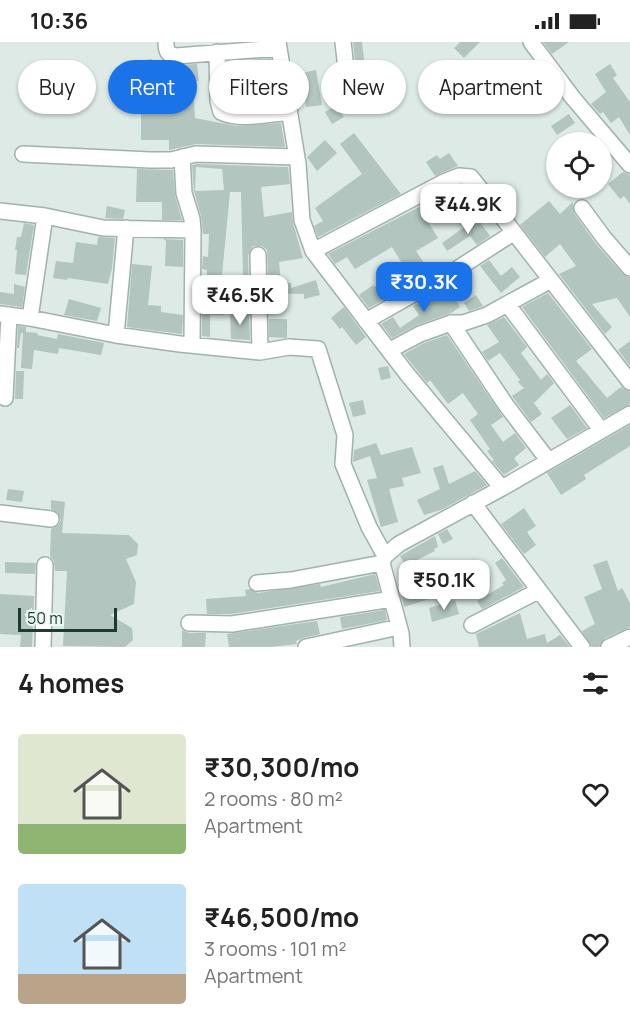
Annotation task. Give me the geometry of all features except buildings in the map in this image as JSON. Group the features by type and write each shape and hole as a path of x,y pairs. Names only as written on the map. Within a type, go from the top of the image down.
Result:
{"street":[{"path":"166,42 167,52 171,55 278,45 280,60"},
{"path":"343,42 345,60"},
{"path":"531,42 573,98 630,165"},
{"path":"217,52 217,60"},
{"path":"226,114 244,116 266,114"},
{"path":"289,114 302,220 313,251 408,374 502,488"},
{"path":"23,154 150,160 196,154 296,157"},
{"path":"182,157 184,193 193,230 192,345"},
{"path":"313,251 444,182 465,175 471,177 630,382"},
{"path":"582,208 630,268"},
{"path":"0,211 45,216 103,228 193,230"},
{"path":"30,318 45,216"},
{"path":"116,334 126,228"},
{"path":"366,321 454,271 513,233"},
{"path":"258,255 260,352"},
{"path":"390,350 420,334 451,323 463,323 487,315 551,280"},
{"path":"508,305 601,430"},
{"path":"5,398 5,314 192,345 260,352 289,347 318,349 345,435 343,465 383,559 402,647"},
{"path":"451,323 506,405 548,460"},
{"path":"257,583 291,580 383,559 399,544 630,414"},
{"path":"473,503 582,647"},
{"path":"0,513 51,519"},
{"path":"43,647 45,565"},
{"path":"472,625 538,591"},
{"path":"189,623 232,624 392,599"},
{"path":"306,647 399,627"},
{"path":"609,647 630,637"}]}
